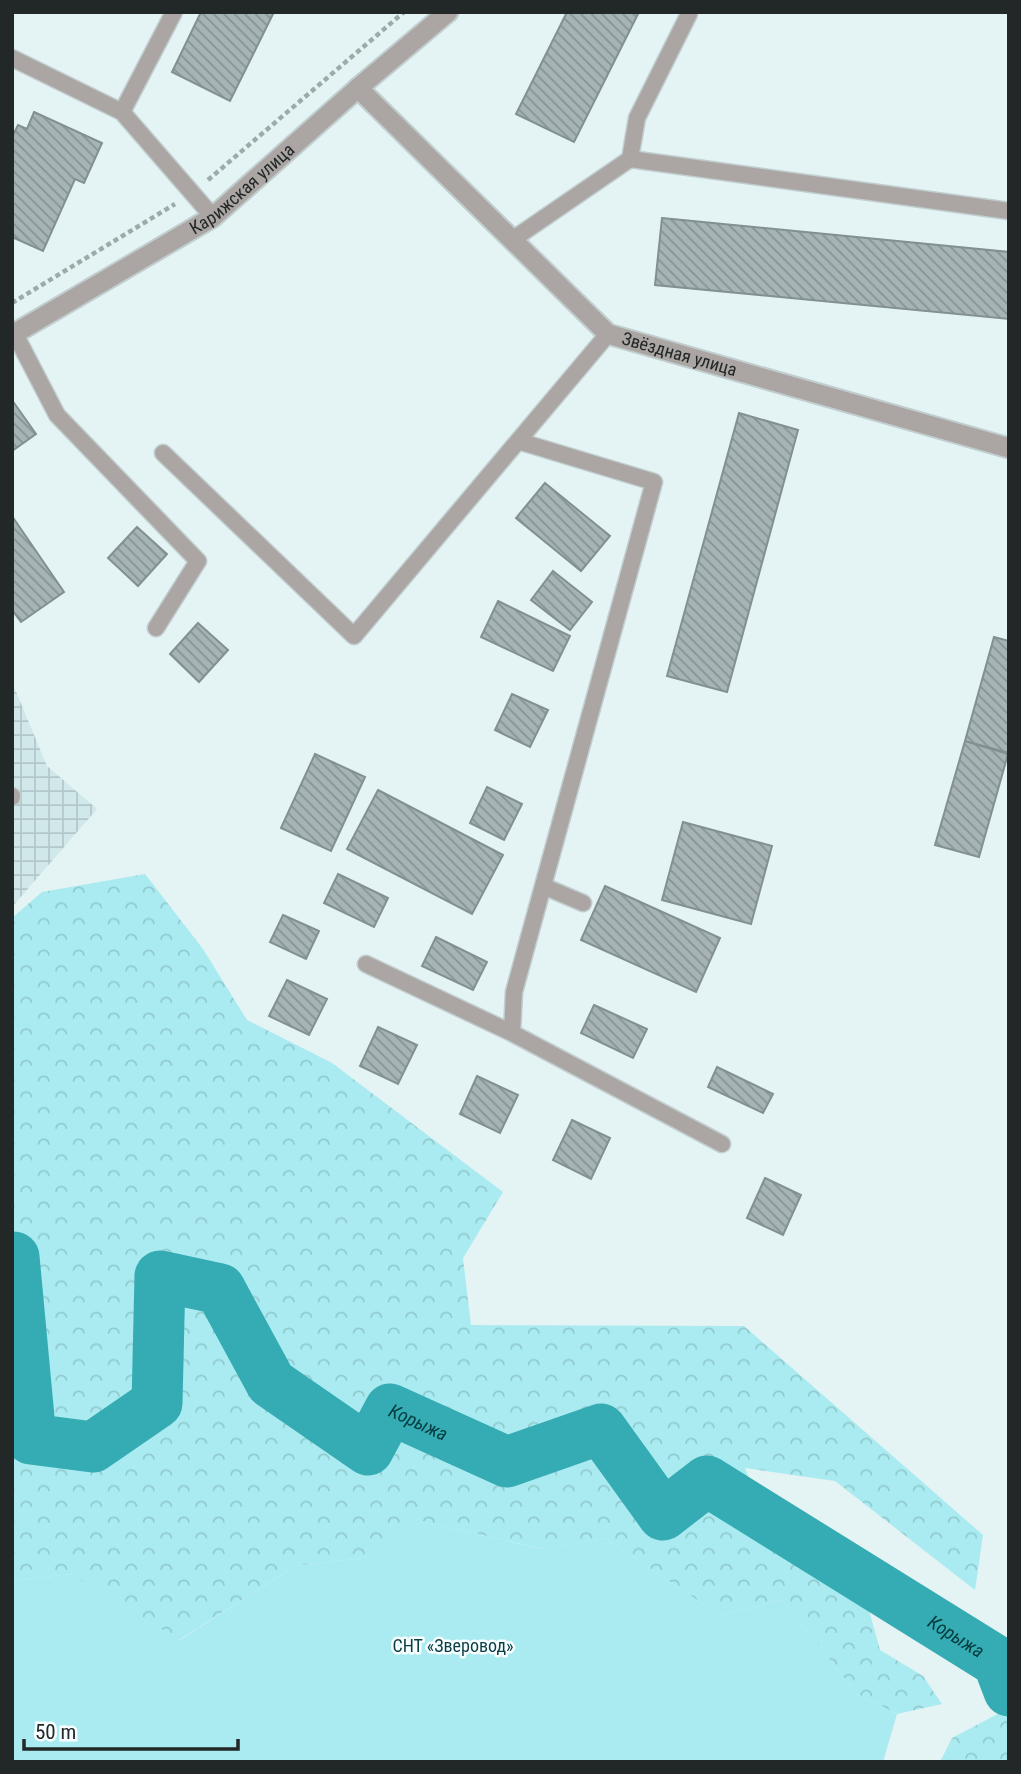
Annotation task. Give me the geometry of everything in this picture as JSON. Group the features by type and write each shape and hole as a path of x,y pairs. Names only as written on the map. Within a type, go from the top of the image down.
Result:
{"street":[{"name":"Карижская улица","path":"13,334 213,217 358,88 449,12"},
{"name":"Звёздная улица","path":"358,88 608,334 1009,448"}],"lane":[{"path":"122,112 174,12"},
{"path":"630,159 637,118 689,15"},
{"path":"12,58 122,112 213,217"},
{"path":"512,240 630,159 1009,211"},
{"path":"13,334 57,415 198,561 156,628"},
{"path":"163,453 354,636 608,334"},
{"path":"512,1033 514,992 654,482 518,441"},
{"path":"543,886 583,903"},
{"path":"366,964 512,1033 722,1144"}],"path":[{"path":"12,303 192,193 404,12"}],"shaded area":[{"path":"12,682 47,766 97,809 12,907"}],"green space":[{"path":"145,874 203,949 247,1020 332,1063 503,1192 463,1258 471,1325 744,1326 983,1535 975,1590 835,1481 745,1468 769,1530 813,1536 857,1567 880,1650 923,1676 942,1704 897,1714 857,1694 782,1600 719,1615 605,1538 543,1549 421,1521 380,1556 295,1566 179,1640 70,1574 12,1581 12,918 42,892"},
{"name":"СНТ «Зверовод»","path":"421,1521 542,1549 605,1538 719,1615 782,1600 857,1694 897,1714 883,1762 12,1762 12,1581 70,1574 180,1640 295,1566 380,1556"},
{"path":"1009,1708 1009,1762 940,1762 952,1738"}],"building":[{"path":"201,12 274,12 230,101 172,72"},
{"path":"567,12 639,12 574,142 516,114"},
{"path":"34,112 102,143 84,183 75,179 43,251 12,237 12,137 18,125 27,129"},
{"path":"662,218 1009,252 1009,319 655,285"},
{"path":"12,400 36,434 12,451"},
{"path":"739,413 798,430 727,692 667,676"},
{"path":"545,483 610,536 581,571 516,518"},
{"path":"12,516 64,592 21,622 12,610"},
{"path":"137,527 167,554 138,586 108,558"},
{"path":"553,571 592,602 570,630 531,600"},
{"path":"498,601 570,636 553,671 481,637"},
{"path":"198,623 228,650 199,682 170,654"},
{"path":"994,637 1009,641 1009,753 965,741"},
{"path":"512,694 548,710 530,747 495,730"},
{"path":"965,741 1008,754 979,857 935,845"},
{"path":"315,754 365,777 331,851 281,828"},
{"path":"487,787 522,804 504,840 470,823"},
{"path":"378,790 503,855 472,914 347,849"},
{"path":"683,822 772,846 751,924 662,900"},
{"path":"338,874 388,898 374,927 324,903"},
{"path":"605,886 720,938 696,992 581,940"},
{"path":"283,915 319,931 306,959 270,942"},
{"path":"436,937 487,962 473,990 422,966"},
{"path":"287,980 327,999 309,1035 269,1016"},
{"path":"594,1005 647,1029 633,1058 581,1033"},
{"path":"378,1027 417,1045 398,1084 360,1066"},
{"path":"717,1067 773,1094 763,1113 708,1087"},
{"path":"477,1076 518,1095 500,1133 460,1114"},
{"path":"572,1120 610,1138 591,1179 553,1160"},
{"path":"765,1178 801,1195 783,1235 747,1218"}],"waterway":[{"name":"Корыжа","path":"12,1257 31,1439 93,1447 157,1403 160,1276 220,1289 271,1383 368,1450 390,1409 507,1462 601,1429 663,1515 707,1481 998,1662 1009,1691"}]}
